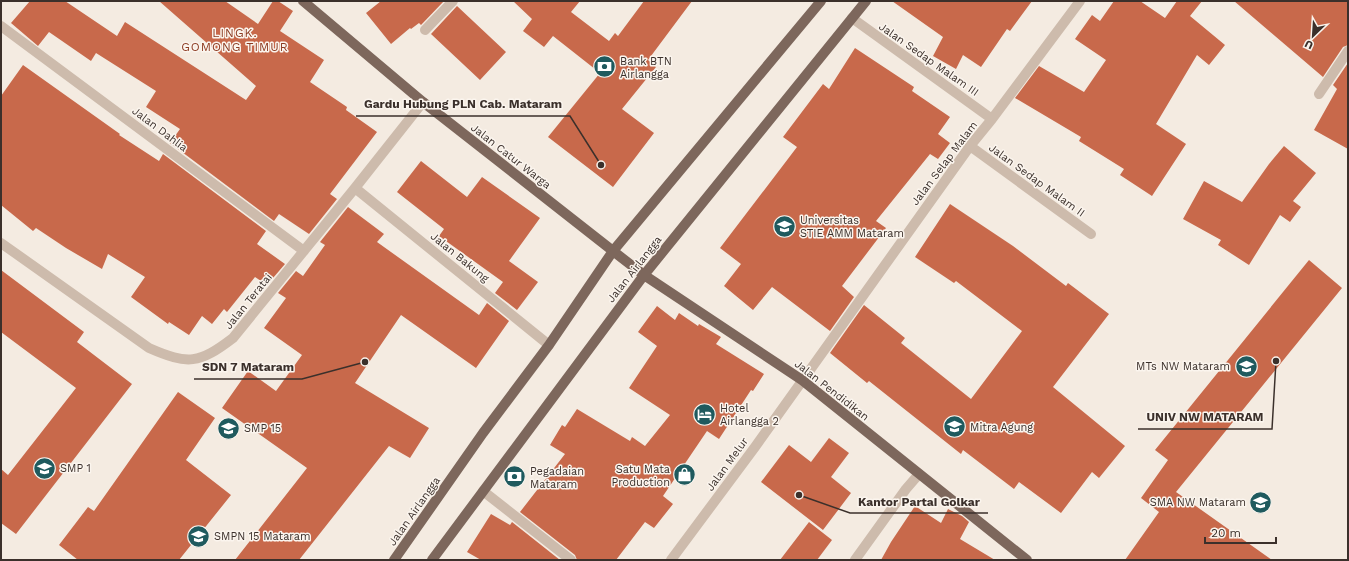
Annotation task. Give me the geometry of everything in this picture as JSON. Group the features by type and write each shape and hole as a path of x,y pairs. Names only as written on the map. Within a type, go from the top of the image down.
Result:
{"main road":[{"name":"Jalan Catur Warga","path":"302,1 423,102 613,251"},
{"name":"Jalan Airlangga","path":"394,560 483,433 549,345 613,251 821,1"},
{"name":"Jalan Airlangga","path":"432,560 644,274 866,1"},
{"name":"Jalan Pendidikan","path":"613,251 644,274 802,380 1027,560"}],"street":[{"path":"425,30 453,1"},
{"name":"Jalan Selap Malam","path":"802,380 970,146 992,119 1080,1"},
{"name":"Jalan Sedap Malam III","path":"852,18 992,119"},
{"name":"Jalan Dahlia","path":"1,26 304,251"},
{"path":"1319,94 1348,51"},
{"name":"Jalan Teratai","path":"1,243 149,348 171,357 195,360 214,352 233,338 423,102"},
{"name":"Jalan Sedap Malam II","path":"970,146 1091,234"},
{"name":"Jalan Bakung","path":"355,188 549,345"},
{"name":"Jalan Melur","path":"671,560 802,380"},
{"path":"855,560 906,489 919,474"},
{"path":"483,491 571,560"}],"building":[{"path":"30,1 65,1 117,36 125,22 246,100 256,86 159,1 225,1 258,24 273,1 278,1 293,11 280,31 324,60 310,82 347,107 346,110 377,132 330,194 337,199 309,234 279,214 274,221 170,143 180,129 146,107 156,91 96,53 91,61 49,32 38,46 11,23"},
{"path":"381,1 444,1 421,25 419,23 411,29 410,28 391,44 366,13"},
{"path":"513,1 580,1 571,12 609,41 615,33 618,36 644,1 692,1 648,60 656,67 622,109 654,133 613,187 548,137 600,73 553,36 544,47 523,31 532,19"},
{"path":"892,1 1032,1 1010,31 1007,29 981,67 963,55 956,69 933,56 943,37"},
{"path":"1114,1 1140,1 1165,18 1177,1 1202,1 1190,16 1225,45 1209,65 1197,55 1156,124 1186,144 1152,196 1120,175 1124,169 1079,141 1081,137 1015,98 1039,66 1084,92 1106,60 1075,39 1092,15 1100,21"},
{"path":"1234,1 1348,1 1348,45 1343,47 1323,77"},
{"path":"457,6 506,52 480,80 431,34"},
{"path":"855,48 914,87 912,91 950,117 938,134 950,143 938,159 930,154 876,221 886,228 842,286 854,297 830,331 772,287 753,310 724,286 741,264 720,248 797,147 783,137 823,84 829,89"},
{"path":"1348,63 1348,149 1314,130 1337,89 1333,85"},
{"path":"23,65 120,134 119,135 159,161 163,154 266,231 257,244 285,264 267,285 255,277 227,312 224,309 212,324 202,316 189,335 169,322 168,324 131,297 145,277 108,254 102,269 36,228 33,231 1,205 1,96"},
{"path":"1284,146 1316,173 1293,201 1301,207 1290,222 1280,215 1249,265 1218,245 1221,240 1183,219 1204,181 1242,202"},
{"path":"421,161 467,197 482,177 540,218 509,261 538,282 517,310 495,293 503,282 439,236 444,229 397,192"},
{"path":"950,204 1013,246 1066,286 1068,283 1109,314 1053,387 1125,446 1099,478 1092,472 1061,513 1019,482 1014,489 963,450 961,454 869,381 867,383 830,353 864,305 905,338 901,343 971,399 1022,331 956,281 954,283 915,257"},
{"path":"348,207 384,234 377,242 479,315 487,303 509,321 476,368 401,315 355,383 429,428 410,458 389,446 299,560 235,560 307,468 222,408 248,371 276,391 302,355 264,328 286,298 278,293 296,271 303,276 325,245 320,242"},
{"path":"1309,260 1342,288 1176,492 1272,560 1125,560 1159,512 1141,498 1168,460 1155,450"},
{"path":"1,270 84,332 77,342 132,384 16,534 1,523 1,469 8,475 76,388 1,332"},
{"path":"657,306 675,320 679,313 698,326 699,324 721,337 716,344 764,374 753,391 751,390 719,439 707,431 663,496 673,504 654,528 645,522 616,560 577,560 575,555 520,512 565,454 550,445 562,425 565,427 577,409 630,441 632,437 645,446 670,415 629,388 657,346 638,332"},
{"path":"178,392 215,418 186,460 231,495 179,560 78,560 59,545 88,507 94,511"},
{"path":"829,438 849,453 831,477 851,493 823,530 761,482 789,445 811,462"},
{"path":"915,506 941,523 948,509 962,516 969,522 960,539 995,560 881,560"},
{"path":"491,514 510,525 512,522 560,560 481,560 467,552"},
{"path":"809,522 832,540 817,560 780,560"}],"place":[{"name":"Bank BTN Airlangga","path":"604,67"},
{"name":"Gardu Hubung PLN Cab. Mataram","path":"601,165"},
{"name":"Universitas STIE AMM Mataram","path":"784,226"},
{"name":"UNIV NW MATARAM","path":"1276,361"},
{"name":"SDN 7 Mataram","path":"365,362"},
{"name":"MTs NW Mataram","path":"1246,366"},
{"name":"Hotel Airlangga 2","path":"705,414"},
{"name":"Mitra Agung","path":"954,427"},
{"name":"SMP 15","path":"228,428"},
{"name":"SMP 1","path":"44,468"},
{"name":"Satu Mata Production","path":"685,475"},
{"name":"Pegadaian Mataram","path":"514,477"},
{"name":"Kantor Partai Golkar","path":"799,495"},
{"name":"SMA NW Mataram","path":"1261,502"},
{"name":"SMPN 15 Mataram","path":"198,536"}],"district":[{"name":"LINGK. GOMONG TIMUR","path":"235,40"}]}
